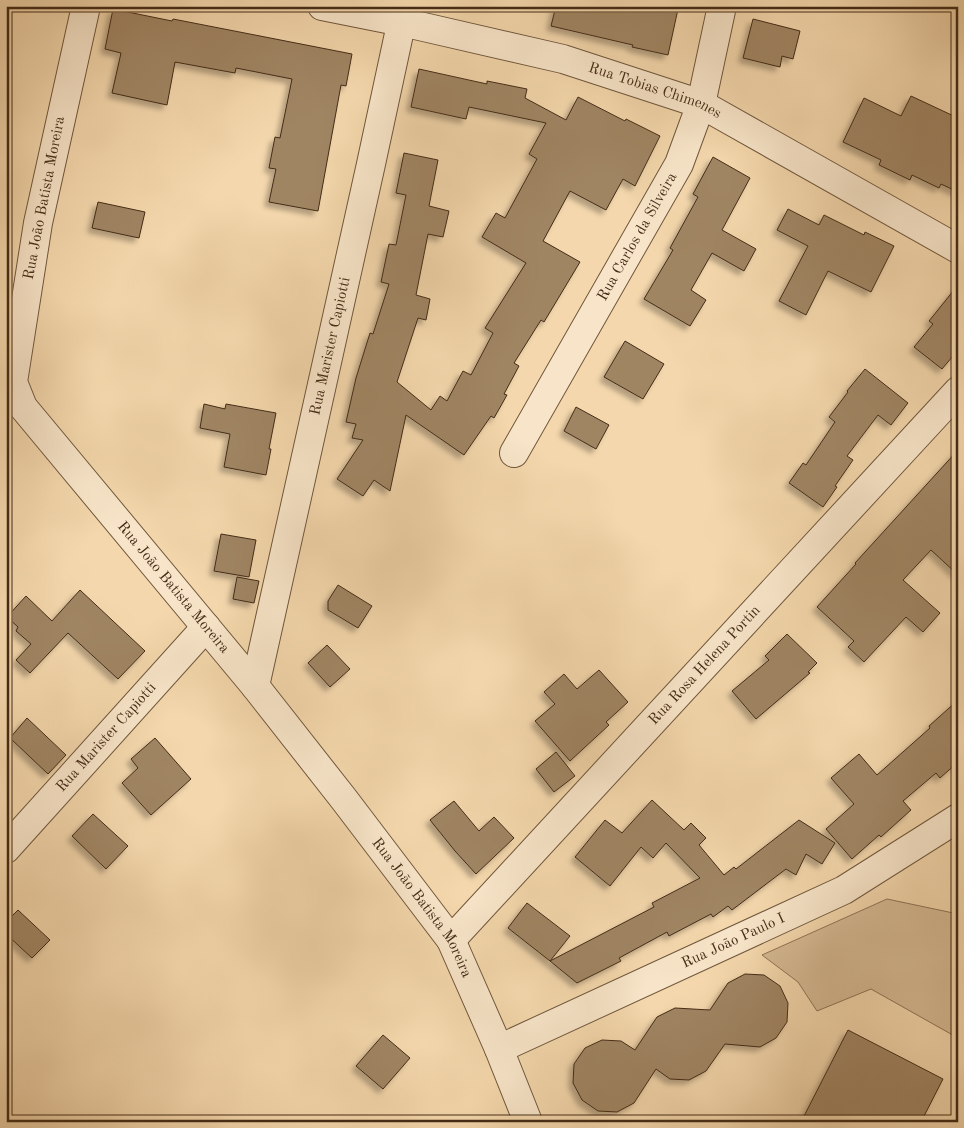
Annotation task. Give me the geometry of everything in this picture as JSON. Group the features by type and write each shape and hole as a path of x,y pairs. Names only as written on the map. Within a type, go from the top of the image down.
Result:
{"street":[{"name":"Rua João Batista Moreira","path":"86,6 38,223 12,382 23,407 255,686 343,798 450,940 499,1050 528,1122"},
{"name":"Rua Tobias Chimenes","path":"322,6 403,14 563,59 701,104 958,249"},
{"name":"Rua Carlos da Silveira","path":"514,453 679,164 701,104 722,6"},
{"name":"Rua Marister Capiotti","path":"255,686 372,164 403,14"},
{"name":"Rua Rosa Helena Portin","path":"450,940 958,391"},
{"name":"Rua Marister Capiotti","path":"6,849 206,627"},
{"name":"Rua João Paulo I","path":"499,1050 844,890 958,818"}],"shaded area":[{"path":"887,899 958,914 958,1038 871,989 817,1011 798,982 762,955"}],"building":[{"path":"556,6 666,6 678,9 668,55 551,26"},
{"path":"113,9 352,54 346,86 341,85 318,211 269,202 276,169 269,168 275,137 280,138 292,79 236,68 235,73 175,62 167,105 112,93 121,53 105,49"},
{"path":"753,19 800,31 793,59 782,56 780,67 743,58"},
{"path":"419,69 487,84 487,81 527,89 525,98 566,120 578,97 660,136 635,186 623,179 606,210 570,191 543,241 580,262 544,322 541,320 514,363 519,366 504,394 507,395 494,418 491,416 464,455 406,415 390,491 374,480 363,496 337,479 363,440 352,438 356,424 346,422 356,378 370,333 373,334 389,284 381,282 389,244 396,245 406,195 396,193 404,153 438,160 429,206 449,211 443,237 428,234 416,295 430,299 426,320 418,318 397,382 431,410 440,396 447,401 463,371 471,375 493,333 485,328 526,263 482,237 496,213 505,218 537,159 529,154 546,123 469,107 466,119 411,107"},
{"path":"911,96 958,118 958,192 941,184 939,188 912,175 910,180 879,165 881,160 843,142 864,98 901,116"},
{"path":"713,157 750,178 722,230 756,249 744,271 712,253 691,290 706,300 690,326 644,299 673,250 670,248 698,197 693,194"},
{"path":"98,202 145,212 139,238 92,228"},
{"path":"788,209 819,225 824,215 864,235 865,232 894,246 871,292 828,271 806,315 779,301 808,246 777,230"},
{"path":"958,285 958,350 942,369 914,347 933,324 929,321"},
{"path":"625,341 664,364 643,399 604,377"},
{"path":"865,369 908,403 891,425 878,415 847,456 853,460 823,507 789,483 803,463 806,465 835,422 829,417"},
{"path":"204,404 225,409 226,404 276,413 266,475 224,467 230,434 200,428"},
{"path":"576,407 609,425 596,449 564,431"},
{"path":"958,450 958,575 931,550 903,580 940,613 923,632 906,617 864,662 848,647 854,641 817,607"},
{"path":"221,534 256,540 249,577 214,571"},
{"path":"237,577 259,581 254,603 233,599"},
{"path":"338,585 372,606 358,628 328,610 328,601"},
{"path":"80,590 145,651 118,679 68,633 30,673 16,660 31,644 16,631 18,627 7,617 26,596 52,621"},
{"path":"787,634 817,663 808,672 810,673 756,719 732,691 769,660 765,656"},
{"path":"327,645 350,669 330,687 308,663"},
{"path":"599,670 628,702 606,722 609,725 570,761 535,721 555,704 544,692 564,674 577,689"},
{"path":"958,700 958,762 940,778 936,773 903,801 911,810 881,837 879,835 852,859 826,829 854,804 831,778 859,754 877,775 930,728 929,726"},
{"path":"27,718 66,755 48,774 10,738"},
{"path":"155,738 191,779 151,815 122,783 138,768 131,759"},
{"path":"556,752 575,776 554,792 536,769"},
{"path":"652,800 684,830 691,823 706,838 699,845 724,875 734,867 736,869 799,820 835,843 822,864 806,854 796,875 786,869 732,910 728,906 713,917 711,914 669,936 667,932 619,958 621,961 577,983 550,961 654,907 652,903 700,878 666,843 653,858 641,847 610,886 575,857 605,820 622,833"},
{"path":"454,801 479,831 494,817 514,838 476,874 430,820"},
{"path":"93,814 128,846 106,869 72,836"},
{"path":"527,903 570,936 550,961 508,928"},
{"path":"18,910 50,940 32,958 6,934 6,922"},
{"path":"745,974 764,975 780,986 788,1003 787,1022 776,1038 760,1047 725,1044 706,1071 689,1080 670,1079 656,1069 634,1103 617,1112 598,1111 582,1100 573,1083 574,1064 585,1048 602,1040 621,1041 635,1050 657,1017 675,1008 710,1010 728,983"},
{"path":"848,1030 943,1079 921,1122 801,1122"},
{"path":"383,1035 410,1058 383,1089 356,1066"}]}
